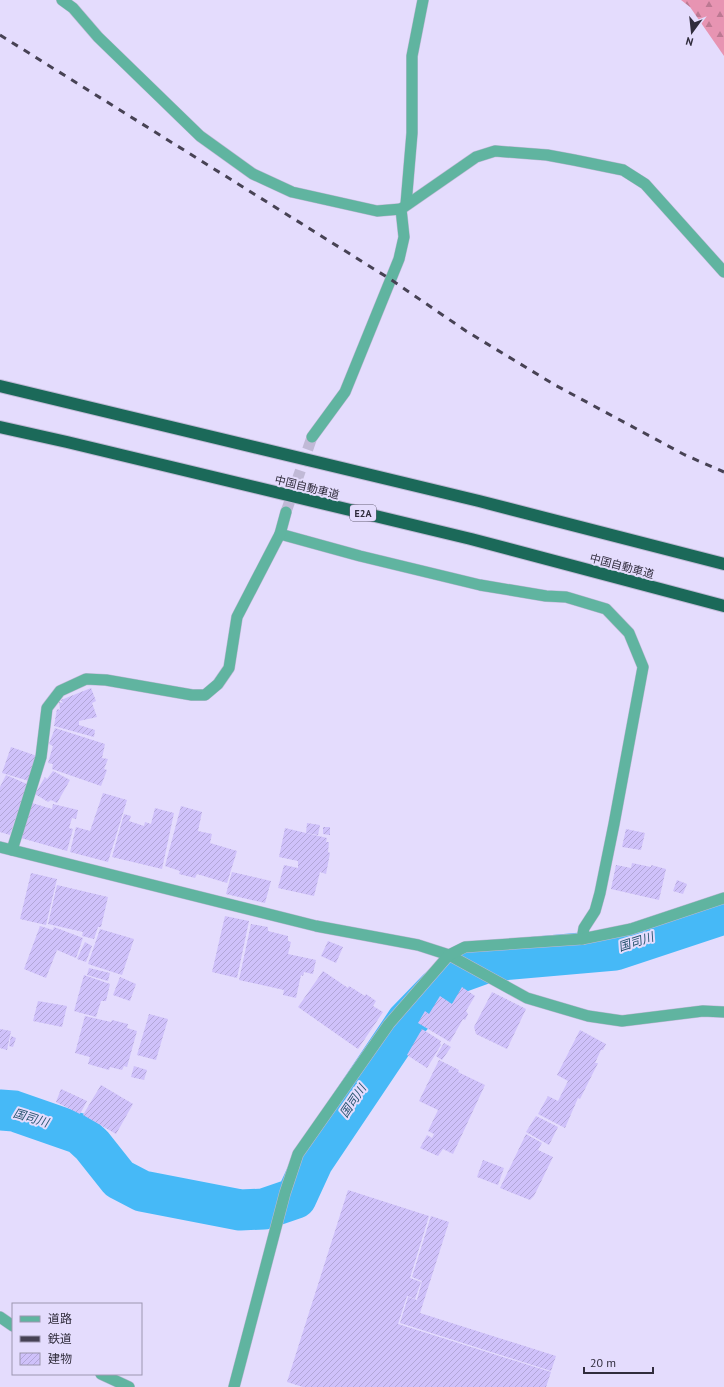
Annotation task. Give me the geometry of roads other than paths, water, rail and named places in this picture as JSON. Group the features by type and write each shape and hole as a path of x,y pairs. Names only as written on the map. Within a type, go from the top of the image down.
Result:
{"highway":[{"path":"0,386 479,501 724,564"},
{"name":"中国自動車道","path":"0,427 471,540 724,606"}],"street":[{"path":"62,0 73,8 98,38 200,136 253,174 292,192 377,211 404,206 476,157 495,151 547,155 623,170 645,184 724,272"},
{"path":"312,437 345,392 399,259 404,237 404,206 412,133 412,56 423,0"},
{"path":"12,850 40,757 47,708 60,691 86,679 106,680 192,695 205,695 218,684 229,668 237,617 280,534 286,512"},
{"path":"280,534 360,556 480,585 546,596 566,597 606,610 629,633 643,666 600,893 595,911 584,928 582,938"},
{"path":"0,847 316,926 418,945 449,955 527,998 582,1014 622,1021 703,1011 724,1012"},
{"path":"234,1387 284,1193 298,1154 389,1024 449,955 465,947 582,938 631,929 724,898"},
{"path":"0,1317 12,1325"},
{"path":"103,1375 129,1387"}],"waterway":[{"name":"国司川","path":"0,1110 14,1111 80,1134 92,1145 119,1179 142,1191 240,1210 264,1209 296,1198 313,1161 407,1021 455,974 491,961 615,950 724,914"}],"tunnel":[{"path":"286,512 312,437"}],"railway":[{"path":"0,35 390,279 466,331 555,385 685,455 724,472"}]}
